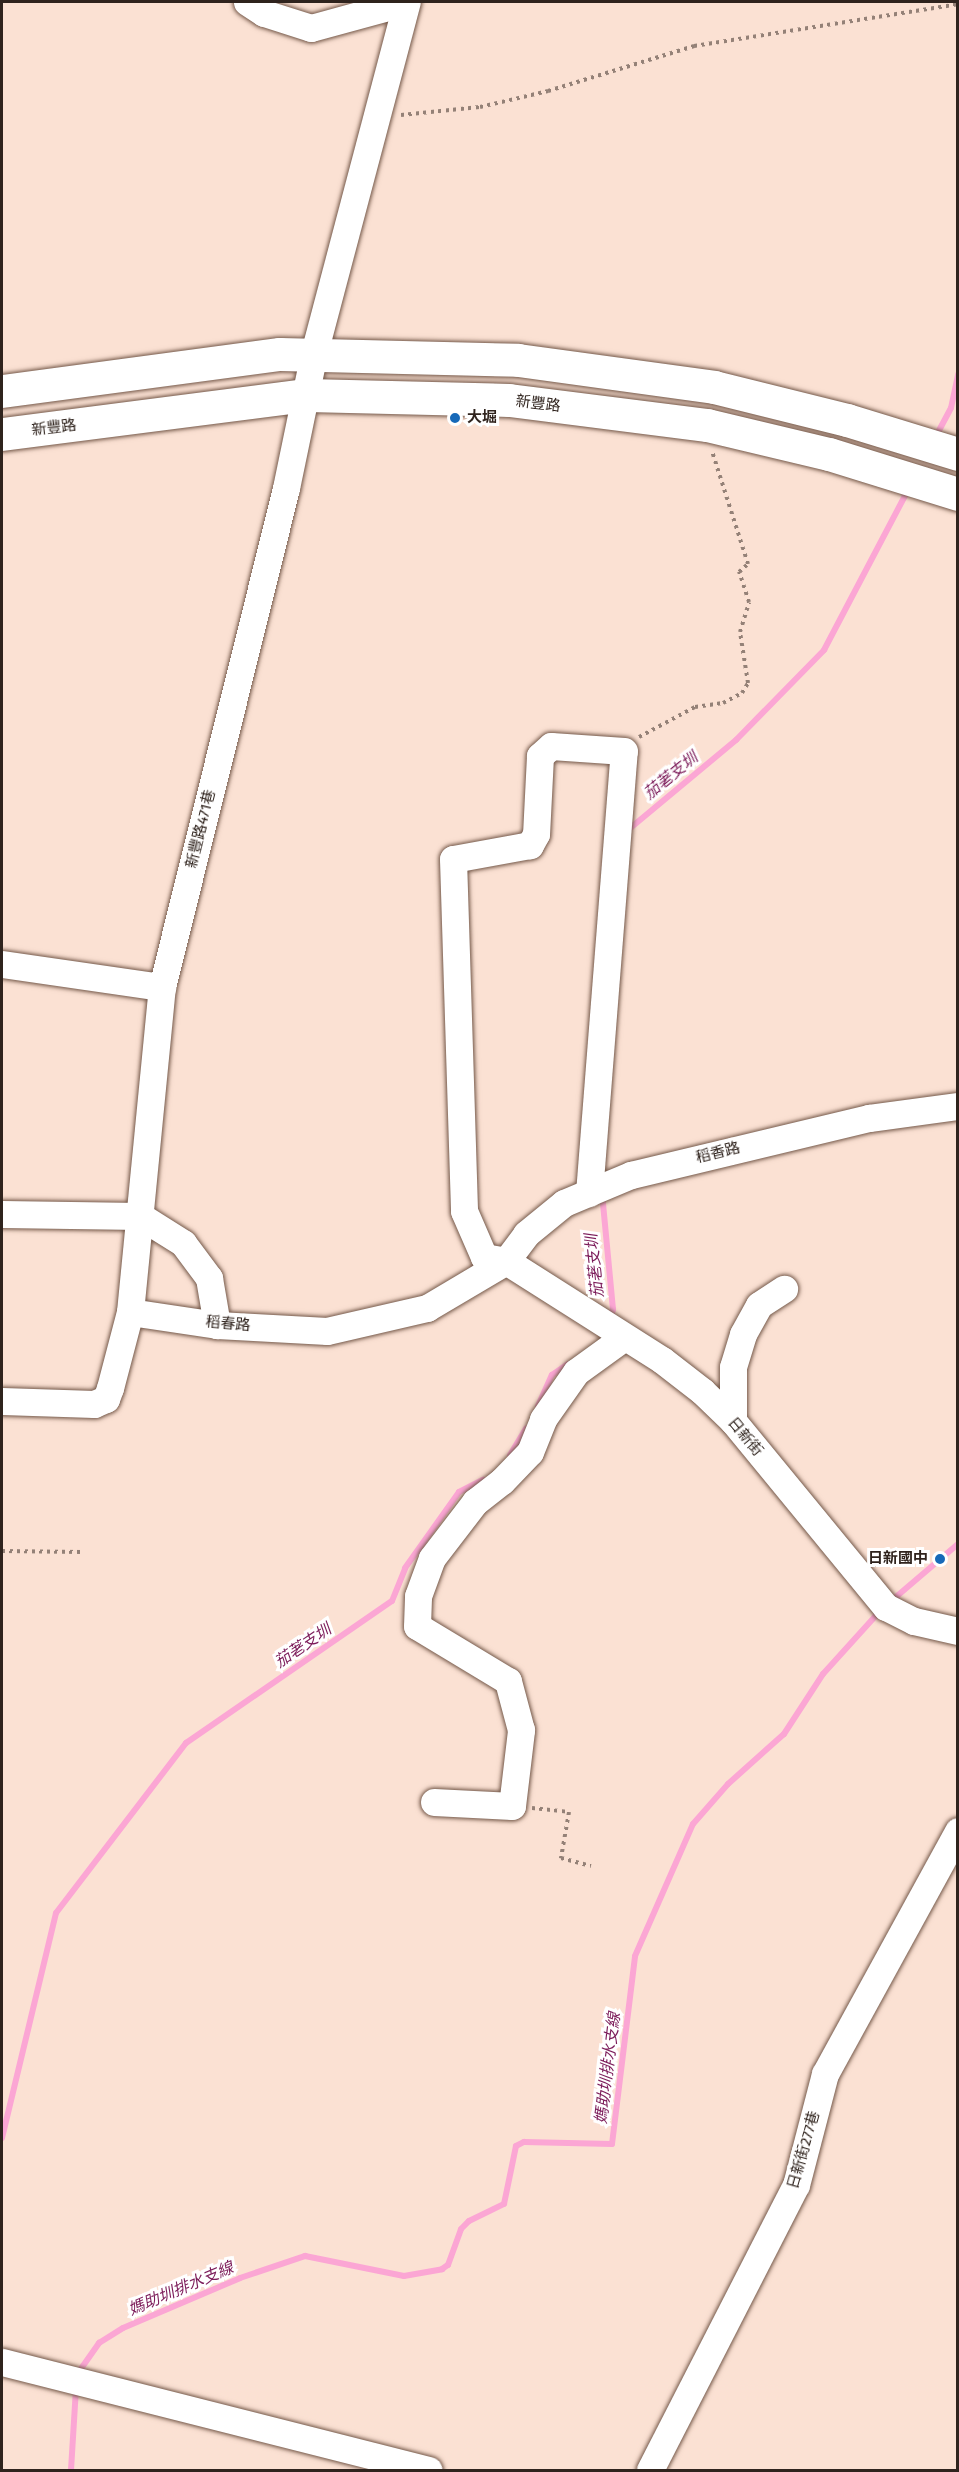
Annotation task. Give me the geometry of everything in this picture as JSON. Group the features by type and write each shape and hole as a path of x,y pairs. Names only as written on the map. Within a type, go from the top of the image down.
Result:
{"main road":[{"path":"2,391 280,354 314,353 519,360 714,387 940,449"},
{"name":"新豐路","path":"2,435 307,395 509,400 707,425 829,454 957,495"}],"street":[{"path":"247,2 264,13 311,28 407,2"},
{"name":"新豐路471巷","path":"130,1312 162,987 307,395 314,353 407,2"},
{"name":"日新街","path":"624,751 551,746 540,756 536,834 530,845 453,859 464,1211 484,1257 506,1262 670,1366 733,1421 886,1607 914,1621 957,1631"},
{"path":"589,1192 624,751"},
{"path":"2,964 162,987"},
{"name":"稻香路","path":"506,1262 526,1234 564,1203 631,1175 773,1139 869,1118 957,1106"},
{"path":"2,1214 140,1216 183,1243 208,1278 217,1325"},
{"name":"稻春路","path":"130,1312 217,1325 327,1331 427,1308 506,1262"},
{"path":"733,1421 733,1367 743,1334 759,1305 784,1289"},
{"path":"2,1401 94,1404 106,1399 130,1312"},
{"path":"434,1802 512,1806 520,1730 508,1681 417,1626 418,1596 432,1558 443,1539 475,1502 502,1482 530,1452 543,1419 576,1372 623,1338"},
{"name":"日新街277巷","path":"650,2470 796,2185 825,2074 957,1831"},
{"path":"2,2362 429,2470"}],"path":[{"path":"375,117 480,107 548,91 694,46 957,4"},
{"path":"624,751 628,744 665,721 695,707 723,703 742,693 748,683 740,632 749,602 739,572 748,564 707,425"},
{"path":"2,1551 82,1552"},
{"path":"512,1806 569,1812 561,1858 591,1866"}],"waterway":[{"name":"茄荖支圳","path":"935,438 951,408 958,374"},
{"name":"茄荖支圳","path":"628,830 736,740 824,650 908,490"},
{"name":"茄荖支圳","path":"602,1193 613,1309 610,1320"},
{"name":"茄荖支圳","path":"538,1406 552,1375 568,1364"},
{"name":"茄荖支圳","path":"510,1455 526,1428"},
{"name":"茄荖支圳","path":"2,2138 56,1913 186,1743 392,1601 405,1568 459,1492 483,1480"},
{"name":"媽助圳排水支線","path":"890,1602 958,1544"},
{"name":"媽助圳排水支線","path":"78,2373 99,2343 123,2328 240,2278 305,2256 404,2276 442,2269 448,2265 461,2229 469,2221 504,2204 516,2146 524,2142 612,2144 635,1956 693,1824 728,1784 784,1734 823,1674 880,1611"},
{"name":"媽助圳排水支線","path":"71,2470 76,2389"}],"place":[{"name":"大堀","path":"455,418"},
{"name":"日新國中","path":"940,1559"}]}
